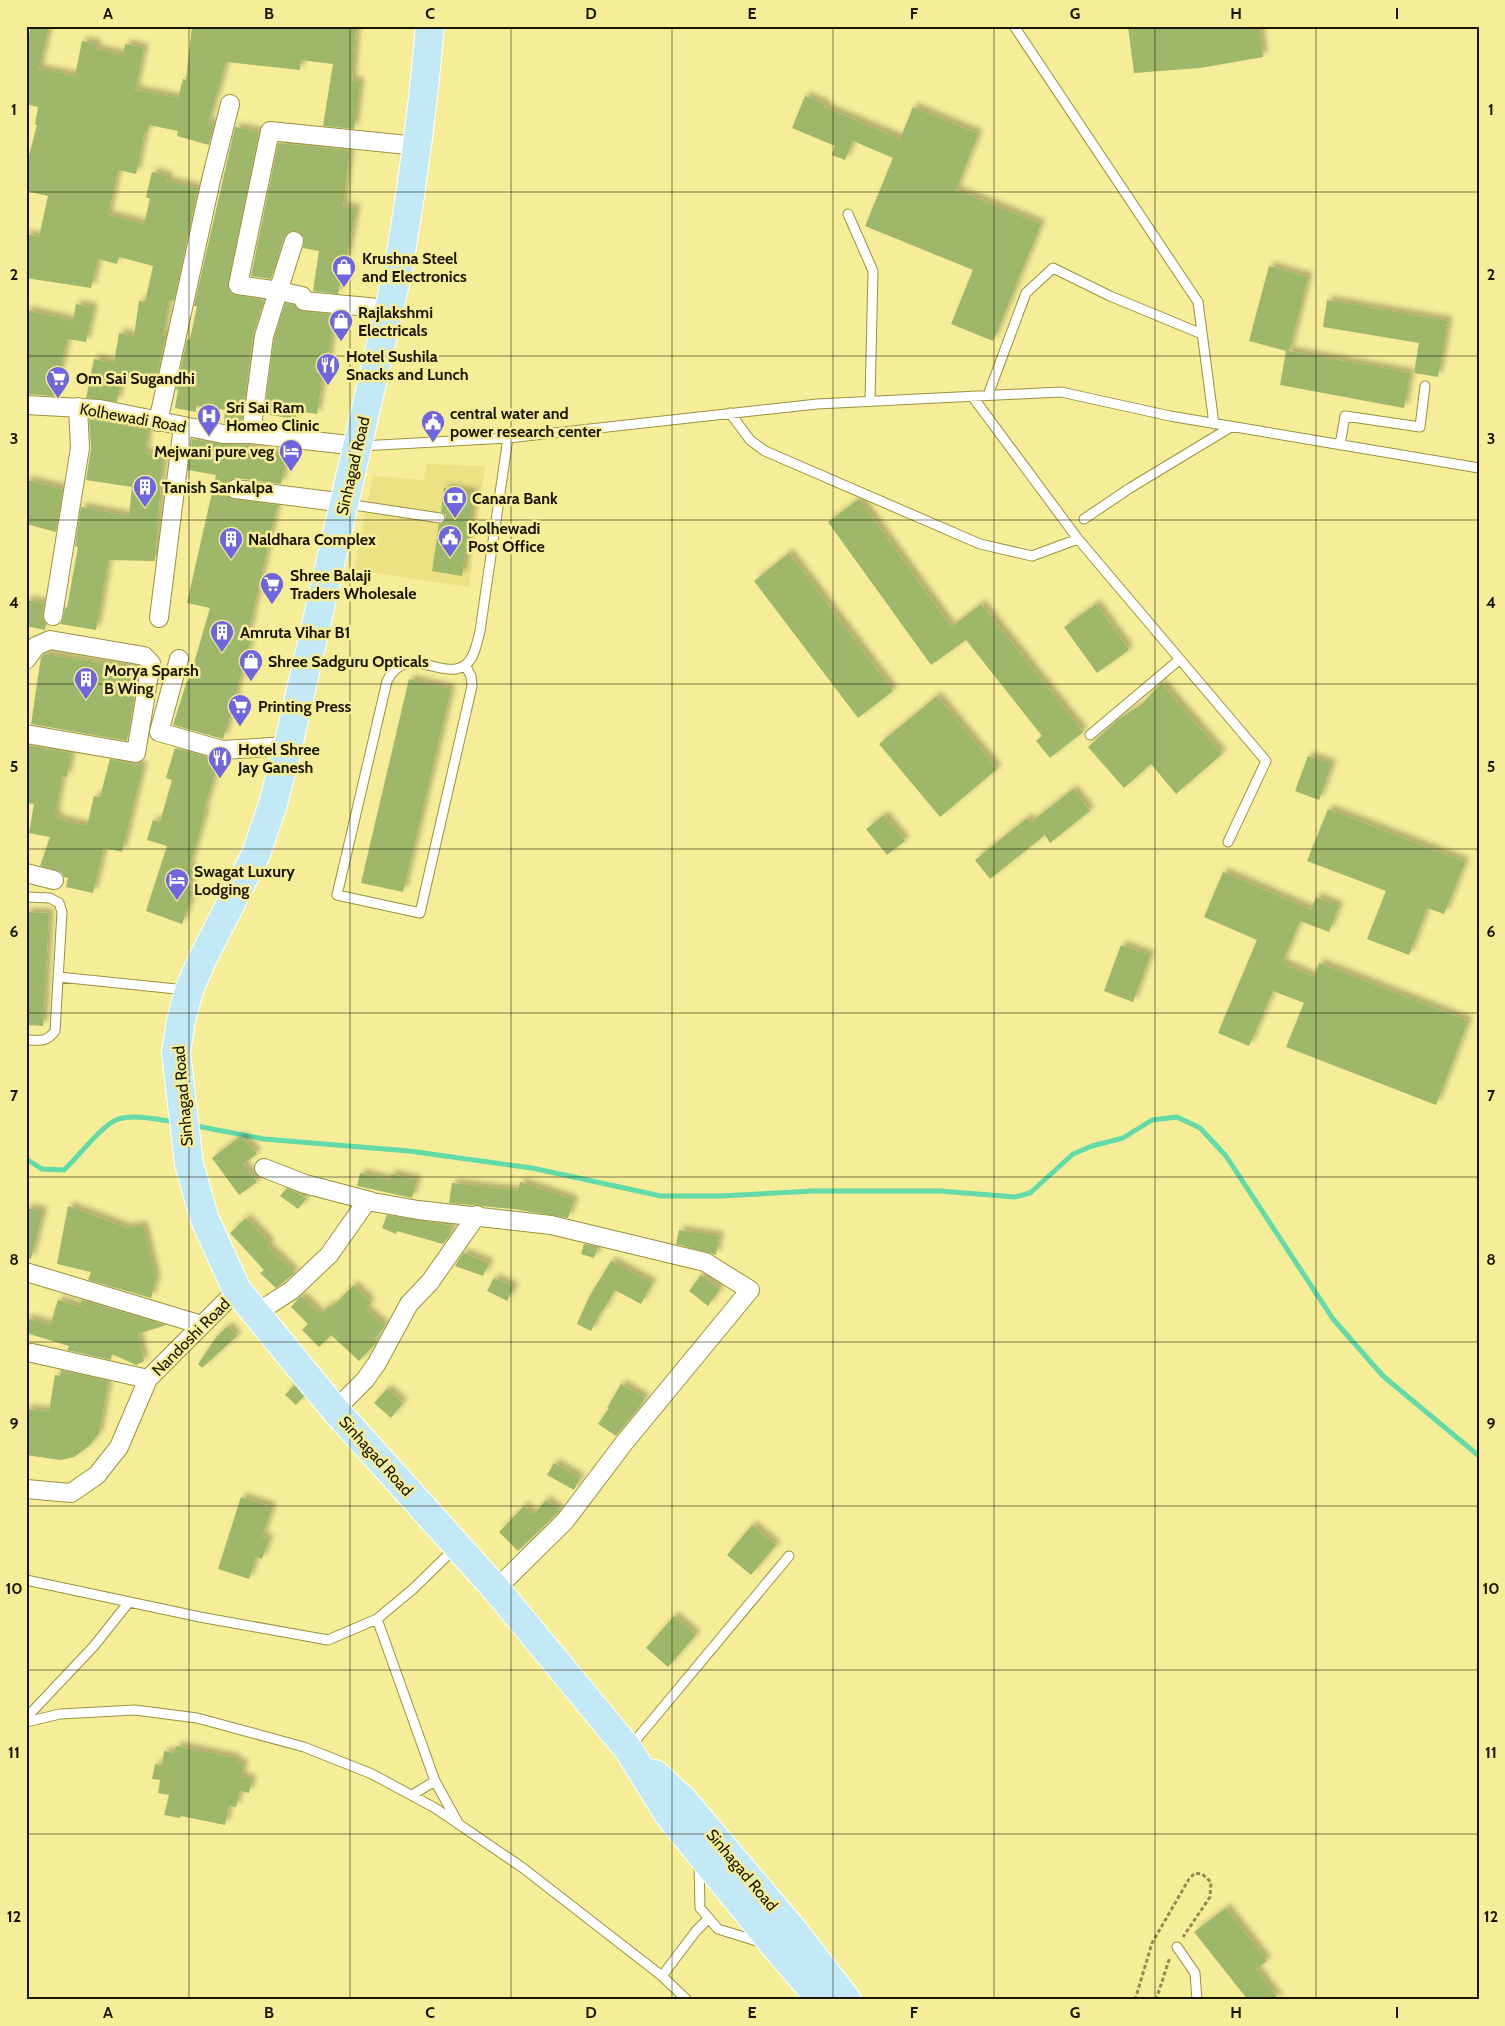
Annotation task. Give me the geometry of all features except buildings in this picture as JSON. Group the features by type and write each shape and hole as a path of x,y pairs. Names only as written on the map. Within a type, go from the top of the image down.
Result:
{"main road":[{"name":"Sinhagad Road","path":"430,26 410,200 389,309 274,804 256,854 203,958 189,990 176,1053 189,1164 205,1220 238,1290 258,1312 335,1410 496,1588 628,1749 669,1814 821,2000"},
{"name":"Sinhagad Road","path":"628,1749 684,1800 793,1930 847,2000"}],"street":[{"path":"158,422 230,104"},
{"path":"389,309 304,302 302,296 238,285 270,131 417,146"},
{"path":"252,434 264,336 294,241"},
{"name":"Kolhewadi Road","path":"26,405 100,409 223,434 252,434 358,446"},
{"path":"52,616 80,448 78,408"},
{"path":"159,618 183,426"},
{"path":"235,488 345,503"},
{"path":"26,660 36,646 50,640 144,656 151,663 136,753 26,734"},
{"path":"179,660 160,732 222,750 288,746"},
{"path":"26,872 54,880"},
{"path":"264,1168 305,1184 370,1201 418,1210 476,1215 551,1225 706,1262 750,1290 630,1435 565,1521 496,1588"},
{"path":"258,1312 292,1290 328,1255 367,1201 370,1201"},
{"path":"335,1410 365,1380 377,1363 409,1304 430,1282 476,1215"},
{"path":"26,1272 202,1325"},
{"name":"Nandoshi Road","path":"26,1489 71,1493 97,1475 119,1447 148,1380 238,1290"},
{"path":"32,1353 148,1380"}],"lane":[{"path":"1014,26 1198,302 1214,424"},
{"path":"848,214 873,271 870,401"},
{"path":"988,395 1026,293 1053,268 1110,296 1202,334"},
{"path":"1340,445 1345,416 1420,428 1425,386"},
{"path":"358,446 508,438 816,404 1061,392 1170,416 1479,468"},
{"path":"972,396 1078,540 1266,762 1228,842"},
{"path":"730,413 750,440 765,451 980,544 1032,556 1078,540"},
{"path":"1084,519 1130,488 1231,427"},
{"path":"465,666 471,676 472,686 420,913 337,895 387,681 392,672 400,665 409,662 448,669 465,666 472,657 480,631 508,438"},
{"path":"345,503 440,518"},
{"path":"1090,735 1179,660"},
{"path":"26,897 50,898 59,903 62,912 55,1031 50,1038 42,1041 26,1040"},
{"path":"59,977 189,990"},
{"path":"26,1580 200,1617 328,1640 376,1619 413,1590 457,1546"},
{"path":"628,1749 789,1556"},
{"path":"26,1720 94,1646 129,1602"},
{"path":"376,1619 435,1781 459,1824"},
{"path":"26,1720 60,1714 135,1710 197,1718 304,1747 372,1774 412,1795 459,1824 523,1868 662,1976 687,2000"},
{"path":"412,1795 435,1781"},
{"path":"699,1852 700,1908 718,1929 775,1946"},
{"path":"662,1976 696,1931 709,1918"},
{"path":"1177,1947 1195,1973 1197,2000"}],"path":[{"path":"1136,2000 1152,1943 1188,1879 1195,1873 1202,1874 1211,1882 1210,1897 1168,1959 1156,2000"}],"shaded area":[{"path":"427,464 485,466 469,587 354,570 373,476 424,480"}],"waterway":[{"path":"26,1159 42,1169 64,1170 98,1134 118,1119 139,1117 176,1122"},
{"path":"192,1125 264,1139 409,1151 532,1168 661,1196 721,1196 813,1191 940,1191 1015,1197 1030,1193 1073,1154 1092,1146 1123,1138 1152,1120 1177,1117 1200,1128 1226,1156 1333,1319 1383,1376 1479,1456"}],"place":[{"name":"Krushna Steel and Electronics","path":"344,288"},
{"name":"Rajlakshmi Electricals","path":"341,342"},
{"name":"Hotel Sushila Snacks and Lunch","path":"328,386"},
{"name":"Om Sai Sugandhi","path":"58,399"},
{"name":"Sri Sai Ram Homeo Clinic","path":"209,437"},
{"name":"central water and power research center","path":"433,443"},
{"name":"Mejwani pure veg","path":"291,472"},
{"name":"Tanish Sankalpa","path":"145,508"},
{"name":"Canara Bank","path":"455,519"},
{"name":"Kolhewadi Post Office","path":"450,558"},
{"name":"Naldhara Complex","path":"231,560"},
{"name":"Shree Balaji Traders Wholesale","path":"272,605"},
{"name":"Amruta Vihar B1","path":"222,653"},
{"name":"Shree Sadguru Opticals","path":"251,682"},
{"name":"Morya Sparsh B Wing","path":"86,700"},
{"name":"Printing Press","path":"240,727"},
{"name":"Hotel Shree Jay Ganesh","path":"220,779"},
{"name":"Swagat Luxury Lodging","path":"177,901"}]}
